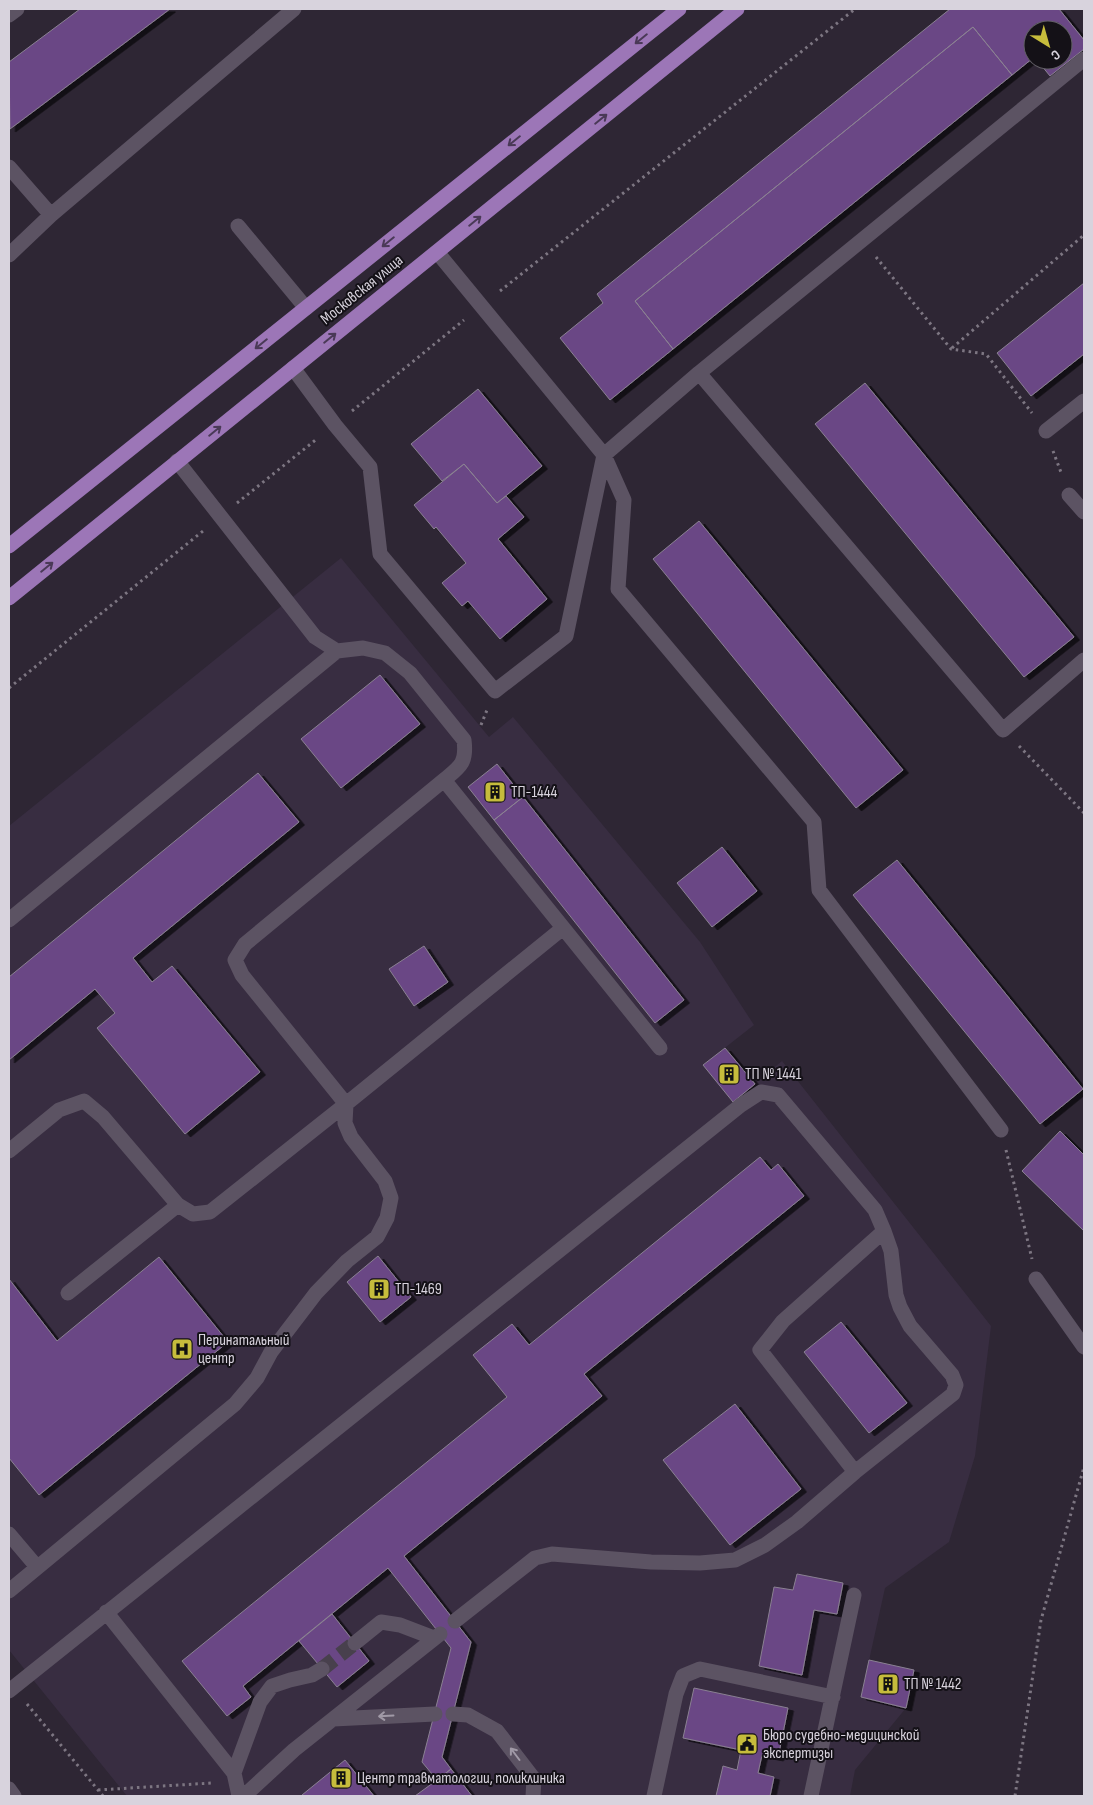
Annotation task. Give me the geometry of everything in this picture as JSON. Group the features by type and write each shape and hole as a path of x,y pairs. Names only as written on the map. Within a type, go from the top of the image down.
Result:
{"main road":[{"name":"Московская улица","path":"9,546 679,9"},
{"name":"Московская улица","path":"9,598 737,9"}],"street":[{"path":"9,15 17,9"},
{"path":"9,254 51,215 294,9"},
{"path":"292,368 370,467 380,554 495,691 566,636 604,455 699,373 1084,59"},
{"path":"9,167 51,215"},
{"path":"238,226 306,308"},
{"path":"437,252 604,455 624,500 618,589 814,822 818,890 1001,1130"},
{"path":"699,373 1003,730 1084,660"},
{"path":"1046,431 1084,401"},
{"path":"177,461 316,637 337,651"},
{"path":"1069,495 1084,512"},
{"path":"9,920 337,651 363,648 385,653 410,673 464,740 466,753 460,766 245,944 236,960 242,975 346,1104 345,1123 351,1137 385,1181 391,1198 387,1218 377,1237 347,1261 316,1292 271,1352 257,1378 236,1404 9,1591"},
{"path":"444,780 660,1048"},
{"path":"9,1151 59,1110 84,1101 104,1116 178,1205 193,1214 210,1212 563,928"},
{"path":"11,1689 742,1105 761,1092 778,1095 875,1210 891,1251 896,1295 900,1307 910,1326 952,1375 956,1385 953,1394 855,1472 797,1522 765,1545 735,1560 700,1563 651,1562 552,1554 535,1558 455,1621"},
{"path":"68,1292 178,1205"},
{"path":"855,1472 760,1350 784,1321 884,1231"},
{"path":"1036,1279 1084,1347"},
{"path":"9,1534 37,1567"},
{"path":"811,1796 854,1595"},
{"path":"106,1612 236,1784"},
{"path":"244,1796 294,1750 437,1636 400,1625 381,1622 354,1643"},
{"path":"236,1784 260,1702 272,1686 312,1675 322,1669"},
{"path":"654,1796 676,1694 684,1676 700,1670 833,1697"},
{"path":"333,1719 435,1714"},
{"path":"453,1714 468,1715 497,1731 534,1779 533,1796"},
{"path":"9,1789 14,1796"}],"path":[{"path":"9,688 482,306 855,9"},
{"path":"951,349 1084,235"},
{"path":"862,240 951,349 986,354 1046,431 1069,495"},
{"path":"1003,730 1084,813"},
{"path":"1001,1130 1036,1279"},
{"path":"1015,1796 1041,1620 1084,1468"},
{"path":"11,1689 103,1796"},
{"path":"98,1790 236,1784"}],"shaded area":[{"path":"341,558 489,737 513,717 700,942 754,1025 703,1065 733,1102 782,1061 991,1326 975,1456 949,1542 885,1588 861,1697 906,1708 855,1770 850,1796 127,1796 9,1650 9,826"}],"building":[{"path":"80,9 170,9 10,129 9,62"},
{"path":"950,9 1059,9 1068,20 1023,20 1023,66 1012,75 973,27 635,301 673,349 610,400 560,338 603,303 597,294"},
{"path":"1073,26 1084,40 1084,49 1073,58"},
{"path":"973,27 1012,75 673,349 635,301"},
{"path":"1045,70 1058,70 1050,76"},
{"path":"1084,283 1084,354 1031,396 997,353"},
{"path":"865,383 1074,637 1024,677 815,424"},
{"path":"478,389 542,466 497,503 464,464 442,481 411,444"},
{"path":"464,464 497,503 506,496 524,517 498,539 547,599 500,639 468,601 462,606 442,583 466,563 436,527 434,529 414,505"},
{"path":"699,521 903,770 856,808 653,559"},
{"path":"380,675 420,724 341,788 301,739"},
{"name":"ТП-1444","path":"497,764 523,797 494,820 468,787"},
{"path":"258,773 299,822 133,958 152,982 172,966 260,1072 185,1134 97,1028 115,1013 95,989 9,1060 9,977"},
{"path":"523,797 684,1000 655,1023 494,820"},
{"path":"722,847 757,891 712,927 677,883"},
{"path":"897,860 1083,1089 1040,1124 853,895"},
{"path":"424,946 448,982 414,1006 389,969"},
{"name":"ТП № 1441","path":"725,1048 755,1084 733,1102 703,1065"},
{"path":"1060,1131 1084,1155 1084,1231 1022,1171"},
{"path":"760,1157 771,1170 778,1164 804,1196 584,1374 602,1396 404,1556 471,1642 442,1757 451,1769 437,1780 422,1762 451,1648 388,1568 243,1686 251,1697 227,1716 182,1661 507,1397 473,1355 512,1324 529,1345"},
{"name":"ТП-1469","path":"378,1256 411,1297 380,1322 347,1282"},
{"name":"Перинатальный центр","path":"159,1257 228,1342 39,1495 9,1458 9,1279 57,1341"},
{"path":"841,1322 907,1403 869,1433 804,1352"},
{"path":"735,1404 801,1489 730,1545 663,1460"},
{"path":"797,1574 843,1583 837,1614 814,1610 802,1675 759,1666 774,1587 793,1590"},
{"path":"332,1614 369,1661 337,1687 299,1641"},
{"name":"ТП № 1442","path":"869,1660 914,1670 906,1708 861,1697"},
{"name":"Бюро судебно-медицинской экспертизы","path":"694,1688 788,1708 778,1758 762,1755 758,1773 774,1777 770,1796 716,1796 723,1766 737,1770 741,1750 683,1738"},
{"name":"Центр травматологии, поликлиника","path":"345,1760 374,1796 302,1796 302,1795"},
{"name":"Центр травматологии, поликлиника","path":"451,1769 472,1796 415,1796 437,1780"}],"tunnel":[{"path":"322,1669 355,1643"}],"place":[{"name":"ТП-1444","path":"495,792"},
{"name":"ТП № 1441","path":"729,1074"},
{"name":"ТП-1469","path":"379,1289"},
{"name":"Перинатальный центр","path":"182,1349"},
{"name":"ТП № 1442","path":"888,1684"},
{"name":"Бюро судебно-медицинской экспертизы","path":"747,1744"},
{"name":"Центр травматологии, поликлиника","path":"341,1778"}]}
